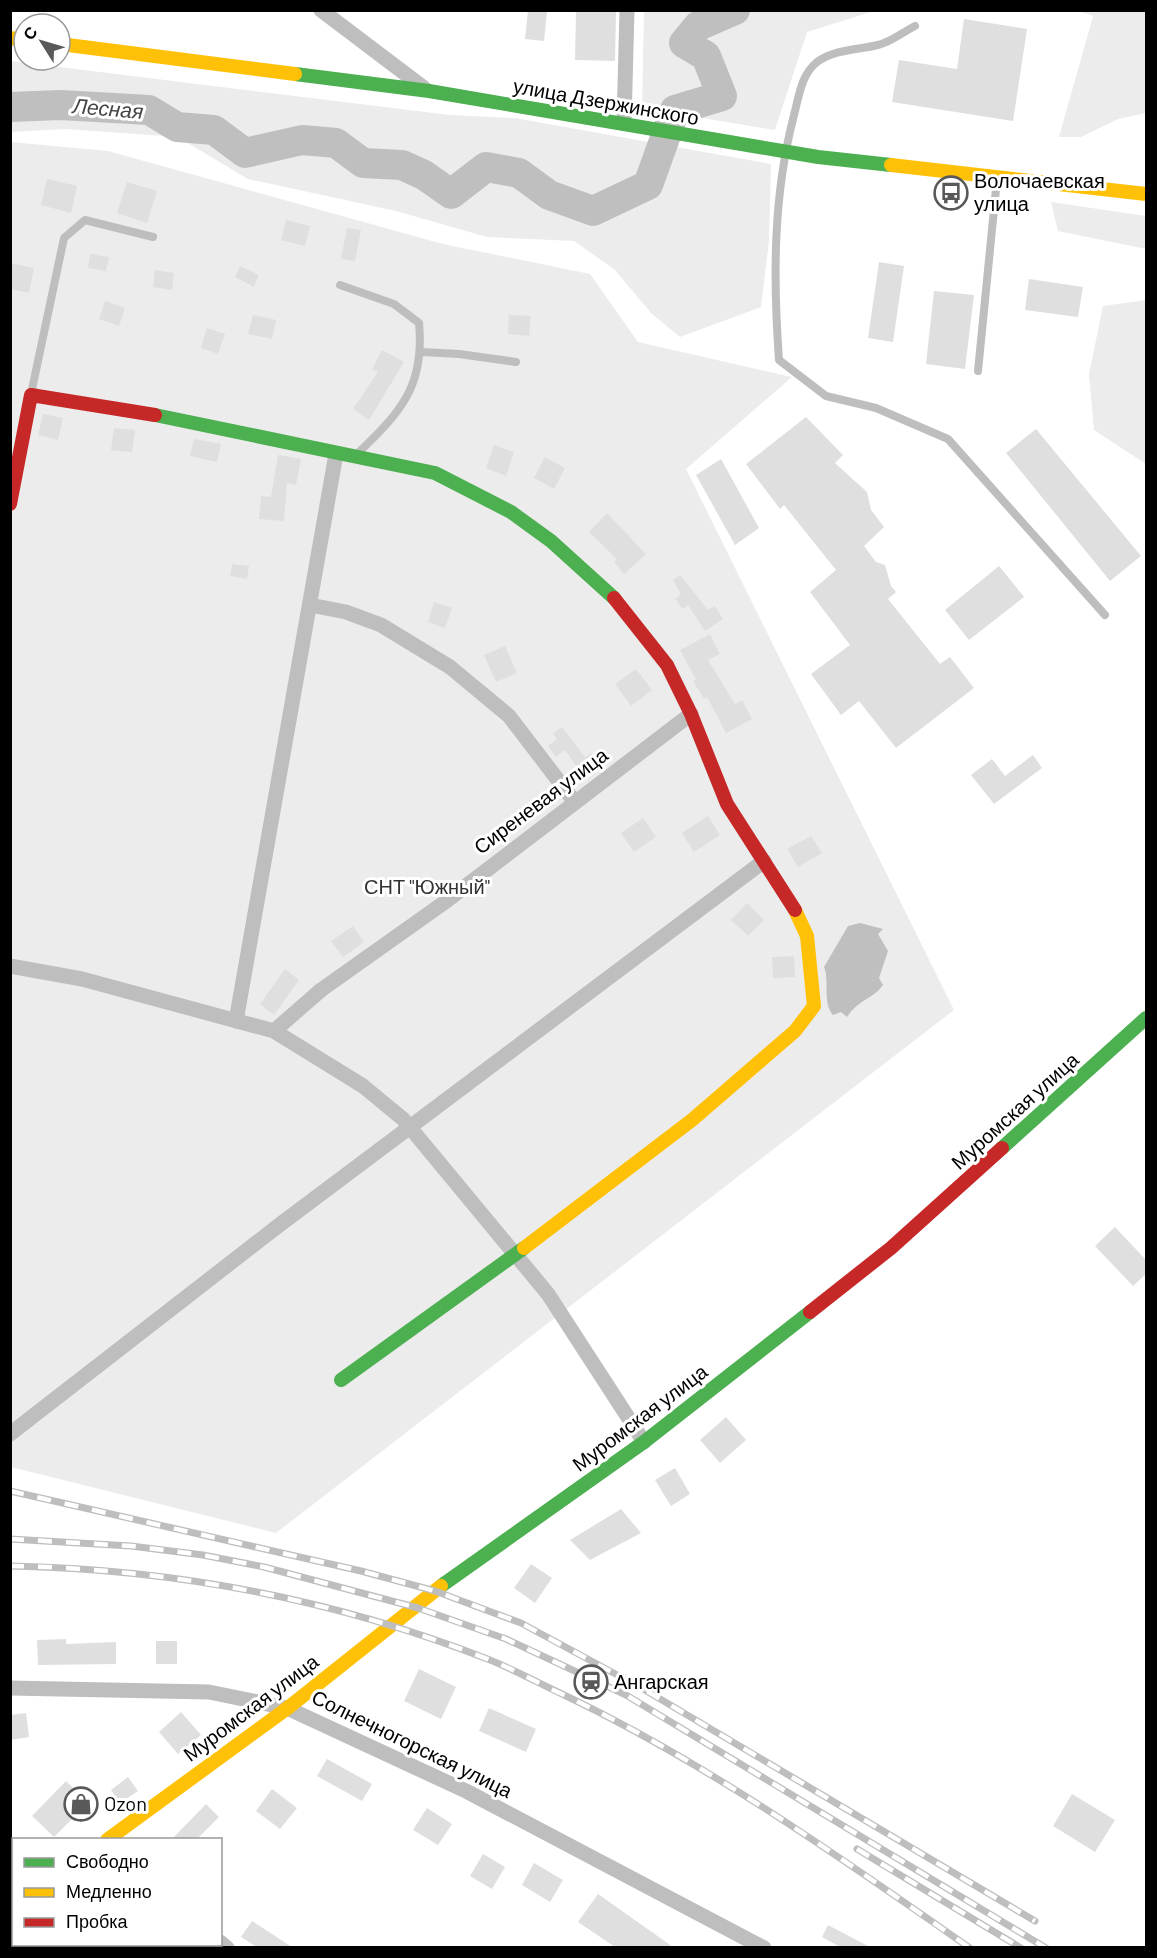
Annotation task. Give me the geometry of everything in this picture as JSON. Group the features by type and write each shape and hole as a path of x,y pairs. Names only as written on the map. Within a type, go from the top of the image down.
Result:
{"main road":[{"name":"улица Дзержинского","path":"72,46 429,91 784,152 1146,194"},
{"path":"10,504 31,395 119,408 435,473 511,512 589,573 626,610 667,665 691,714 727,804 788,896 807,936 814,1006 805,1019 754,1068 692,1119 516,1254 341,1380"},
{"name":"Муромская улица","path":"108,1838 287,1708 310,1688 418,1608 435,1591 644,1443 891,1248 1146,1018"}],"street":[{"path":"321,10 429,91"},
{"path":"624,123 627,10"},
{"path":"236,1020 336,454"},
{"path":"310,605 346,612 381,625 450,668 509,716 574,801"},
{"name":"Сиреневая улица","path":"274,1031 321,990 445,902 574,801 691,714"},
{"path":"10,1434 278,1226 765,861"},
{"path":"10,966 82,979 274,1031 363,1086 409,1127 548,1294 644,1443"},
{"name":"Солнечногорская улица","path":"10,1688 208,1692 287,1708 466,1791 764,1947"}],"lane":[{"path":"915,26 880,45 851,48 818,62 803,78 784,152 777,205 774,287 779,360 826,396 876,408 948,439 1105,615"},
{"path":"978,370 997,177"},
{"path":"31,395 64,238 85,220 153,237"},
{"path":"340,285 394,304 419,323 422,352 413,389 382,430 354,457"},
{"path":"422,352 459,354 516,363"}],"green space":[{"path":"644,10 874,11 807,32 775,130 642,108"},
{"path":"1079,11 1146,11 1146,113 1118,119 1081,137 1059,137 1093,16"},
{"path":"11,61 12,72 72,72 72,69 450,115 515,118 771,164 769,241 761,307 680,337 652,314 614,269 574,241 487,237 396,211 248,179 178,137 66,129 11,132"},
{"name":"СНТ \"Южный\"","path":"11,142 108,151 443,244 590,274 638,342 792,377 686,469 954,1010 276,1533 11,1467"},
{"path":"1051,202 1146,216 1146,249 1058,231"},
{"path":"1146,300 1146,464 1094,430 1089,374 1103,306"}],"shaded area":[{"path":"860,923 883,929 878,934 888,951 879,978 883,985 847,1017 841,1012 833,1015 828,1004 824,967 848,926"}],"building":[{"path":"528,10 547,12 544,41 525,39"},
{"path":"576,10 616,10 615,61 575,60"},
{"path":"964,19 1027,29 1013,121 892,102 899,60 957,69"},
{"path":"47,179 77,186 71,213 41,205"},
{"path":"127,182 157,191 147,223 117,213"},
{"path":"286,220 310,226 305,246 281,240"},
{"path":"347,228 361,230 355,261 341,259"},
{"path":"90,254 109,257 106,271 88,268"},
{"path":"879,262 904,266 893,342 868,338"},
{"path":"10,263 34,268 29,293 10,289"},
{"path":"240,266 259,275 254,287 235,277"},
{"path":"155,270 174,273 172,290 153,287"},
{"path":"1029,279 1083,287 1078,317 1025,310"},
{"path":"934,291 974,295 965,369 926,364"},
{"path":"105,301 125,308 119,326 99,319"},
{"path":"253,315 276,320 272,339 248,334"},
{"path":"509,315 531,316 529,336 508,334"},
{"path":"207,328 225,334 218,354 201,348"},
{"path":"382,350 404,362 369,420 353,409 378,372 372,369"},
{"path":"43,414 63,418 58,440 38,435"},
{"path":"806,417 843,455 835,463 867,492 871,510 884,527 864,546 876,562 885,565 891,586 896,592 888,599 940,664 950,657 974,688 896,748 859,701 841,715 811,674 850,645 810,592 836,570 784,505 780,509 746,464"},
{"path":"114,428 135,430 132,452 111,450"},
{"path":"1036,429 1141,556 1110,581 1006,453"},
{"path":"194,439 221,444 217,462 190,456"},
{"path":"494,445 514,452 506,476 486,468"},
{"path":"278,455 301,459 296,485 287,483 284,521 259,519 261,496 271,497"},
{"path":"545,457 565,468 554,489 534,478"},
{"path":"721,459 759,528 735,545 696,475"},
{"path":"607,513 646,554 624,574 614,562 617,559 589,532"},
{"path":"232,564 249,566 247,579 230,576"},
{"path":"999,566 1024,597 969,640 945,610"},
{"path":"680,575 708,610 715,606 723,619 705,631 688,605 683,609 675,599 681,594 673,580"},
{"path":"434,602 452,608 445,628 428,622"},
{"path":"710,634 720,654 708,660 735,704 742,700 752,719 726,733 707,697 704,699 693,681 696,680 680,650"},
{"path":"505,646 517,673 496,682 484,655"},
{"path":"636,669 652,690 631,706 615,684"},
{"path":"562,727 585,757 591,753 601,767 585,778 565,750 556,757 548,746 557,739 553,733"},
{"path":"1033,755 1042,768 994,804 971,775 992,759 1005,776"},
{"path":"708,816 720,835 694,852 682,833"},
{"path":"643,818 656,837 634,852 621,833"},
{"path":"811,836 822,853 798,867 787,849"},
{"path":"747,903 764,920 748,936 731,920"},
{"path":"353,926 364,942 343,957 331,941"},
{"path":"794,956 795,977 773,978 772,957"},
{"path":"285,969 299,980 274,1015 260,1004"},
{"path":"1115,1227 1146,1260 1146,1274 1133,1286 1095,1246"},
{"path":"726,1417 746,1440 720,1463 700,1440"},
{"path":"675,1468 690,1494 671,1506 655,1480"},
{"path":"621,1509 641,1533 590,1560 570,1540"},
{"path":"531,1564 552,1578 535,1603 514,1588"},
{"path":"66,1639 66,1644 116,1642 116,1664 38,1665 37,1640"},
{"path":"156,1641 177,1641 177,1664 156,1664"},
{"path":"419,1669 456,1687 441,1719 404,1701"},
{"path":"489,1708 536,1729 526,1752 479,1731"},
{"path":"181,1712 201,1735 178,1754 159,1732"},
{"path":"26,1713 29,1737 10,1740 10,1715"},
{"path":"327,1759 372,1784 362,1801 317,1776"},
{"path":"128,1777 138,1791 120,1803 111,1790"},
{"path":"66,1781 88,1803 54,1837 32,1816"},
{"path":"272,1789 297,1808 280,1829 256,1811"},
{"path":"1072,1794 1115,1820 1095,1852 1053,1826"},
{"path":"206,1804 219,1817 198,1838 173,1838"},
{"path":"427,1808 452,1824 438,1845 413,1830"},
{"path":"483,1854 505,1867 492,1889 470,1876"},
{"path":"534,1863 563,1880 550,1902 522,1885"},
{"path":"598,1894 673,1947 615,1947 578,1922"},
{"path":"252,1921 292,1947 257,1947 241,1937"},
{"path":"828,1925 870,1947 840,1947 822,1937"}],"waterway":[{"name":"Лесная","path":"10,107 60,105 149,110 177,127 214,130 245,153 302,140 336,143 363,163 402,165 424,175 451,194 486,167 519,173 549,195 593,211 648,185 675,110 722,96 706,56 684,43 698,26 735,10"}],"railway":[{"path":"10,1491 361,1571 435,1591 521,1623 645,1690 1035,1921"},
{"path":"10,1539 131,1546 203,1555 264,1567 418,1608 506,1639 626,1695 1046,1948"},
{"path":"10,1566 72,1568 133,1574 194,1581 255,1592 374,1620 490,1660 616,1721 720,1780 821,1845 970,1948"},
{"path":"857,1849 1021,1948"}],"traffic: fast":[{"path":"295,74 429,91 818,157 891,165"},
{"path":"155,415 435,473 511,512 551,541 614,598"},
{"path":"1002,1148 1146,1018"},
{"path":"341,1380 524,1248"},
{"path":"441,1586 644,1442 810,1312"}],"traffic: slow":[{"path":"72,46 295,74"},
{"path":"891,165 1146,194"},
{"path":"524,1248 692,1120 795,1031 814,1006 807,936 795,910"},
{"path":"110,1838 289,1707 441,1586"}],"traffic: jam":[{"path":"10,504 31,395 155,415"},
{"path":"614,598 667,665 691,714 727,804 795,910"},
{"path":"810,1312 891,1248 1002,1148"}],"place":[{"name":"Волочаевская улица","path":"951,193"},
{"name":"Ангарская","path":"591,1682"},
{"name":"Ozon","path":"81,1804"}]}
